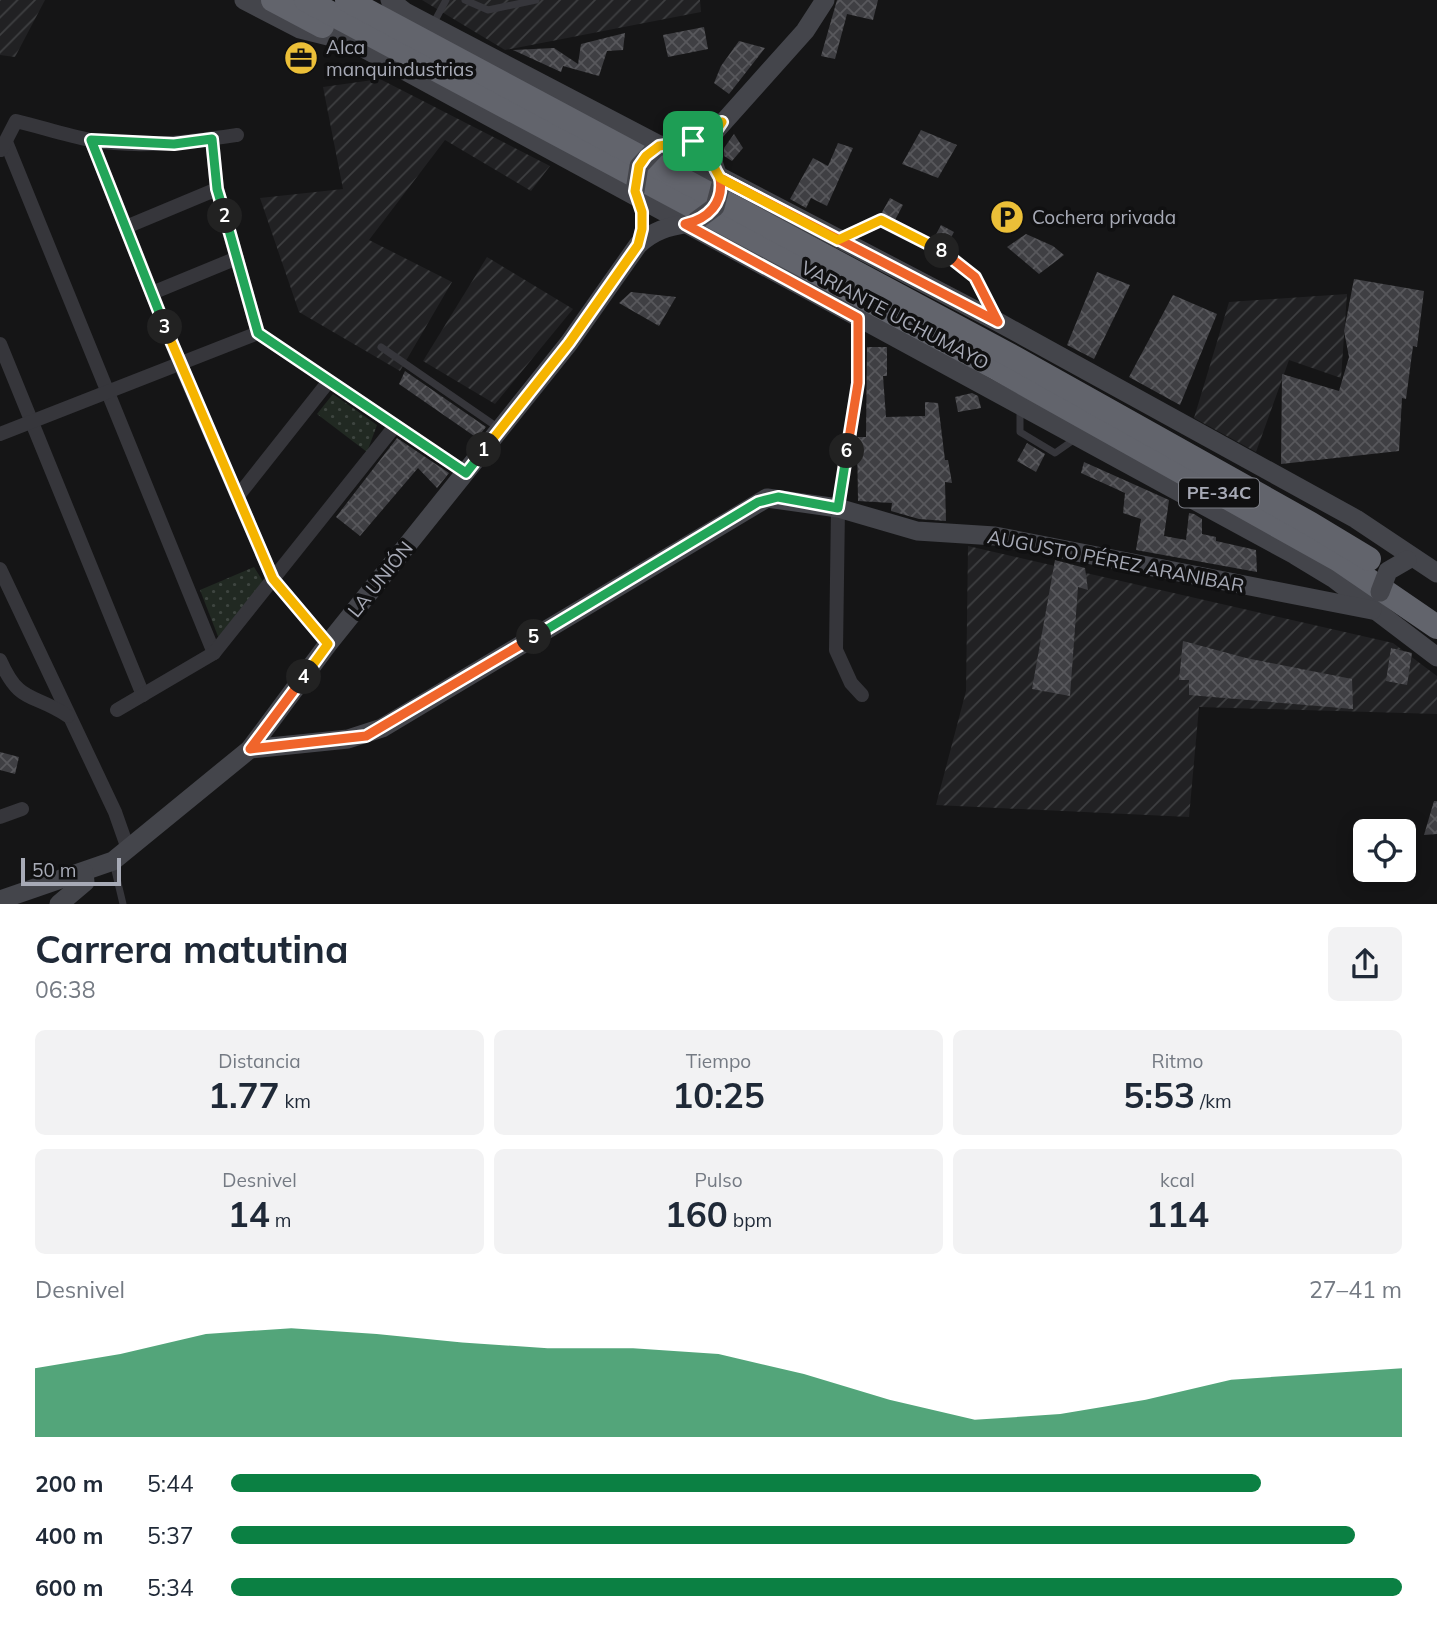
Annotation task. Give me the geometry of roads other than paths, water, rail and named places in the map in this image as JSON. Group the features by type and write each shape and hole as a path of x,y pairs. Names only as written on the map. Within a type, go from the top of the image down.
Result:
{"highway":[{"path":"273,0 352,42"},
{"name":"VARIANTE UCHUMAYO","path":"306,0 996,368 1339,560 1437,626"},
{"name":"VARIANTE UCHUMAYO","path":"347,0 1026,364 1311,524 1437,606"},
{"path":"381,0 397,6"}],"main road":[{"path":"244,0 300,29 352,42 691,223 858,318 1295,555 1380,606 1437,657"},
{"path":"691,223 715,207 720,181 711,165 709,150 712,135 805,31 825,0"},
{"path":"397,6 720,181 998,322 1356,519 1412,559 1437,573"},
{"path":"638,245 642,221 636,194 639,166 657,147 693,141 722,122"},
{"name":"LA UNIÓN","path":"0,901 84,873 121,855 250,749 328,644 569,343 638,245 651,233 667,226 691,223"},
{"name":"AUGUSTO PÉREZ ARANIBAR","path":"250,749 348,739 382,729 758,502 778,497 838,508 917,531 995,536 1380,606"},
{"path":"1380,606 1388,571 1412,559"},
{"path":"59,904 85,882 84,873"}],"street":[{"path":"214,653 108,392 3,148 16,121 91,140 174,144 237,135"},
{"path":"212,139 217,189 258,333 466,473"},
{"path":"91,140 180,364 273,579 328,644"},
{"path":"126,227 217,189"},
{"path":"152,293 237,258"},
{"path":"0,434 258,333"},
{"path":"0,344 143,695"},
{"path":"238,496 329,381"},
{"path":"117,710 214,653 395,426"},
{"path":"838,508 836,650 851,683 862,695"},
{"path":"0,569 6,600 71,718 115,812 121,855"},
{"path":"0,660 6,688 46,701 71,718"},
{"path":"0,817 22,809"}],"lane":[{"path":"432,26 446,0"},
{"path":"465,0 488,10 537,0"},
{"path":"838,240 881,220 951,256 975,277 998,322"},
{"path":"838,508 858,383 858,318"},
{"path":"381,347 500,429"},
{"path":"1380,606 1437,646"},
{"path":"121,855 123,904"}],"place":[{"name":"Alca manquindustrias","path":"301,58"},
{"name":"Cochera privada","path":"1007,217"}]}
